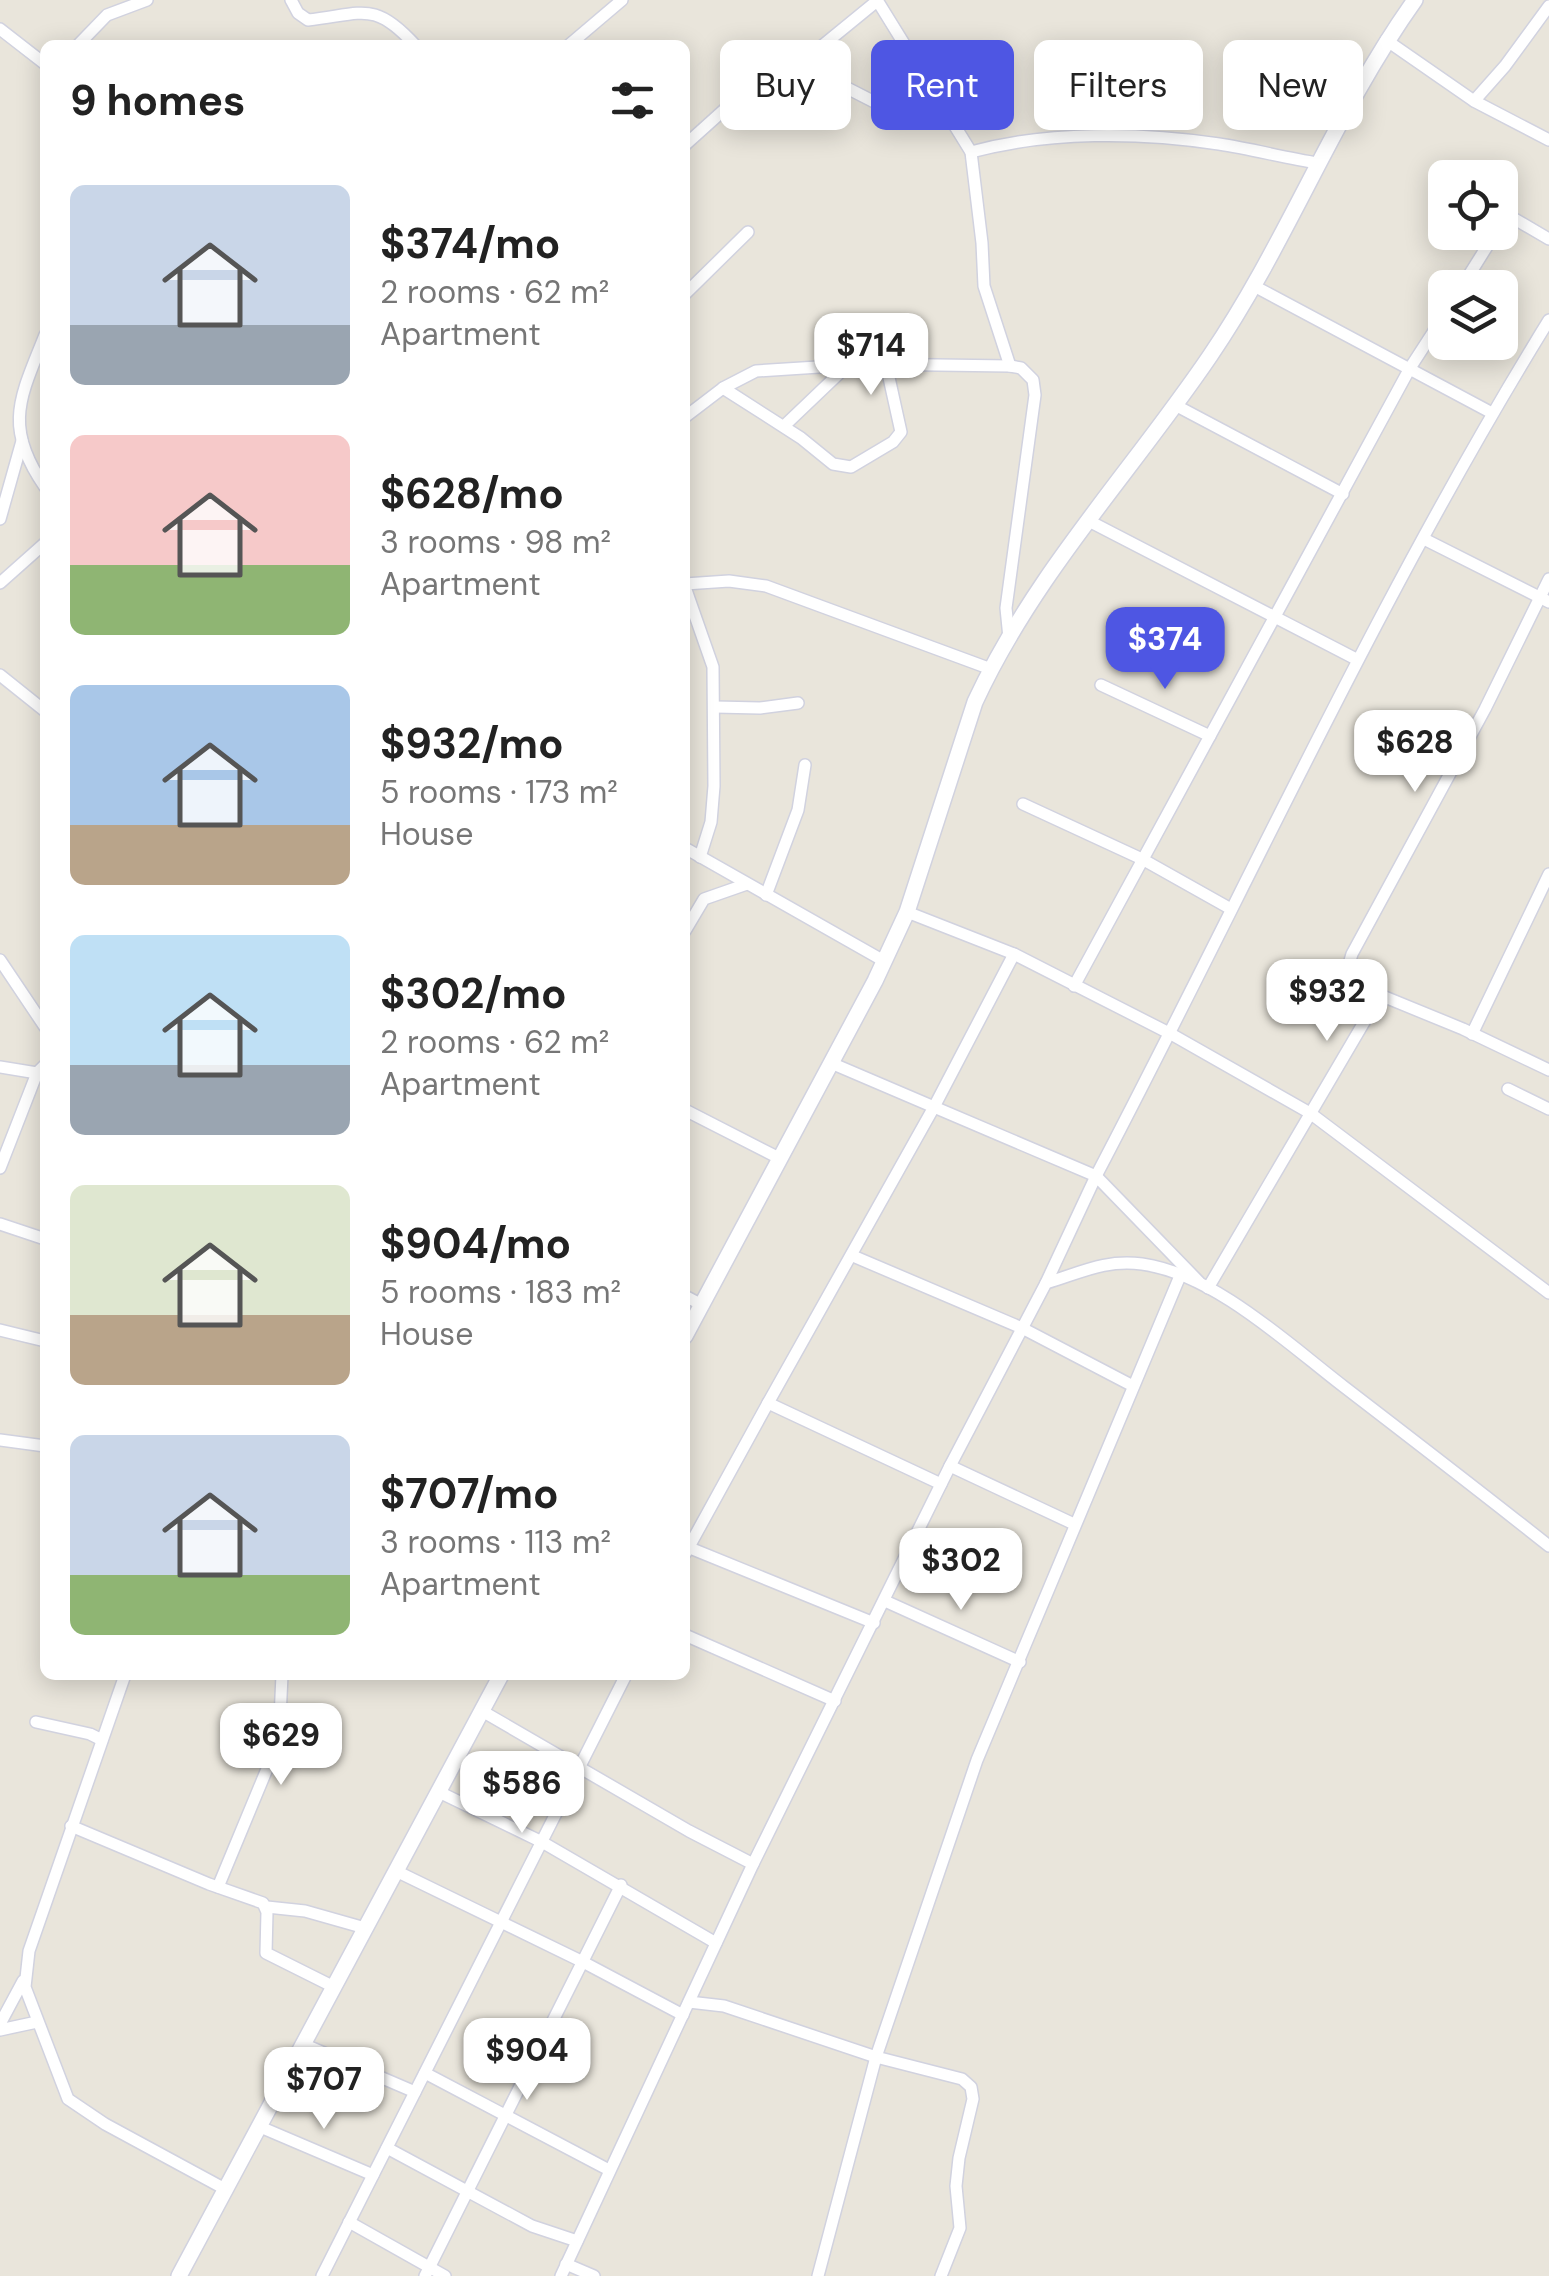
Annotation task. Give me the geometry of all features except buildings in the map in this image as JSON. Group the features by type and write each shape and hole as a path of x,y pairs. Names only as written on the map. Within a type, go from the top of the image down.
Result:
{"street":[{"path":"83,40 106,14 147,0"},
{"path":"291,0 298,13 308,20 376,12 410,40"},
{"path":"575,40 622,0"},
{"path":"829,40 877,0 901,40"},
{"path":"690,1327 907,912 966,727 991,669 1087,520 1211,354 1254,286 1386,40 1415,0"},
{"path":"1474,100 1505,66 1549,6"},
{"path":"0,29 40,60"},
{"path":"1386,40 1474,100 1549,140"},
{"path":"690,141 720,113"},
{"path":"957,130 971,152 984,286 1010,366"},
{"path":"971,152 1018,143 1135,136 1321,159"},
{"path":"1518,221 1549,239"},
{"path":"690,289 748,232"},
{"path":"1254,286 1492,412"},
{"path":"594,2276 564,2270 753,1864 1356,659 1492,412 1549,320"},
{"path":"1074,986 1428,340"},
{"path":"40,346 18,412 22,441 40,476"},
{"path":"690,413 723,388 756,371 849,364 1021,368 1031,378 1035,395 1006,608 1009,638"},
{"path":"784,426 849,364"},
{"path":"723,388 784,426 833,464 852,468 893,442 901,430 886,364"},
{"path":"1175,405 1342,494"},
{"path":"0,519 22,441"},
{"path":"1087,520 1356,659"},
{"path":"1424,539 1544,599"},
{"path":"0,583 40,547"},
{"path":"1549,579 1544,599 1349,964 1354,975 1380,995 1549,1070"},
{"path":"690,585 729,580 766,586 991,669"},
{"path":"690,603 712,660 715,707 711,822 700,857"},
{"path":"0,674 40,707"},
{"path":"1102,685 1210,736"},
{"path":"715,707 760,708 798,702"},
{"path":"766,895 794,825 805,764"},
{"path":"1023,804 1142,859 1231,910"},
{"path":"690,851 884,960"},
{"path":"1472,1034 1549,874"},
{"path":"690,923 704,899 748,884"},
{"path":"907,912 1014,954 1171,1034 1310,1113 1549,1292"},
{"path":"690,1542 853,1256 1014,954"},
{"path":"0,960 40,1019"},
{"path":"1205,1287 1380,995"},
{"path":"831,1063 1096,1176 1205,1287"},
{"path":"0,1067 40,1069"},
{"path":"0,1168 40,1071"},
{"path":"1508,1089 1549,1109"},
{"path":"690,1112 781,1158"},
{"path":"0,1224 40,1237"},
{"path":"853,1256 1022,1328 1133,1386"},
{"path":"1046,1283 1094,1265 1121,1262 1163,1268 1205,1287 1284,1341 1549,1546"},
{"path":"818,2276 876,2057 977,1760 1180,1276"},
{"path":"690,1299 702,1305"},
{"path":"0,1330 40,1340"},
{"path":"768,1403 941,1484"},
{"path":"0,1440 40,1445"},
{"path":"950,1466 1074,1524"},
{"path":"690,1551 874,1623"},
{"path":"885,1601 1020,1662"},
{"path":"690,1637 836,1700"},
{"path":"0,2027 24,1981 28,1951 124,1680"},
{"path":"218,1886 278,1740 282,1680"},
{"path":"179,2276 498,1680"},
{"path":"322,2276 623,1680"},
{"path":"482,1711 753,1864"},
{"path":"36,1722 102,1740"},
{"path":"439,1792 621,1885 716,1943"},
{"path":"72,1826 256,1899 267,1908 305,1911 366,1928"},
{"path":"396,1872 583,1962 682,2016"},
{"path":"427,2272 621,1885"},
{"path":"267,1908 266,1953 334,1987"},
{"path":"24,1981 63,2088 74,2105 225,2189"},
{"path":"689,2002 724,2006 876,2057 962,2079 971,2087 973,2099 962,2136 956,2186 960,2228 941,2276"},
{"path":"0,2027 37,2022"},
{"path":"303,2044 415,2092"},
{"path":"425,2073 609,2170"},
{"path":"258,2126 373,2176"},
{"path":"387,2148 551,2235 577,2241"},
{"path":"349,2222 427,2272 445,2276"}]}
